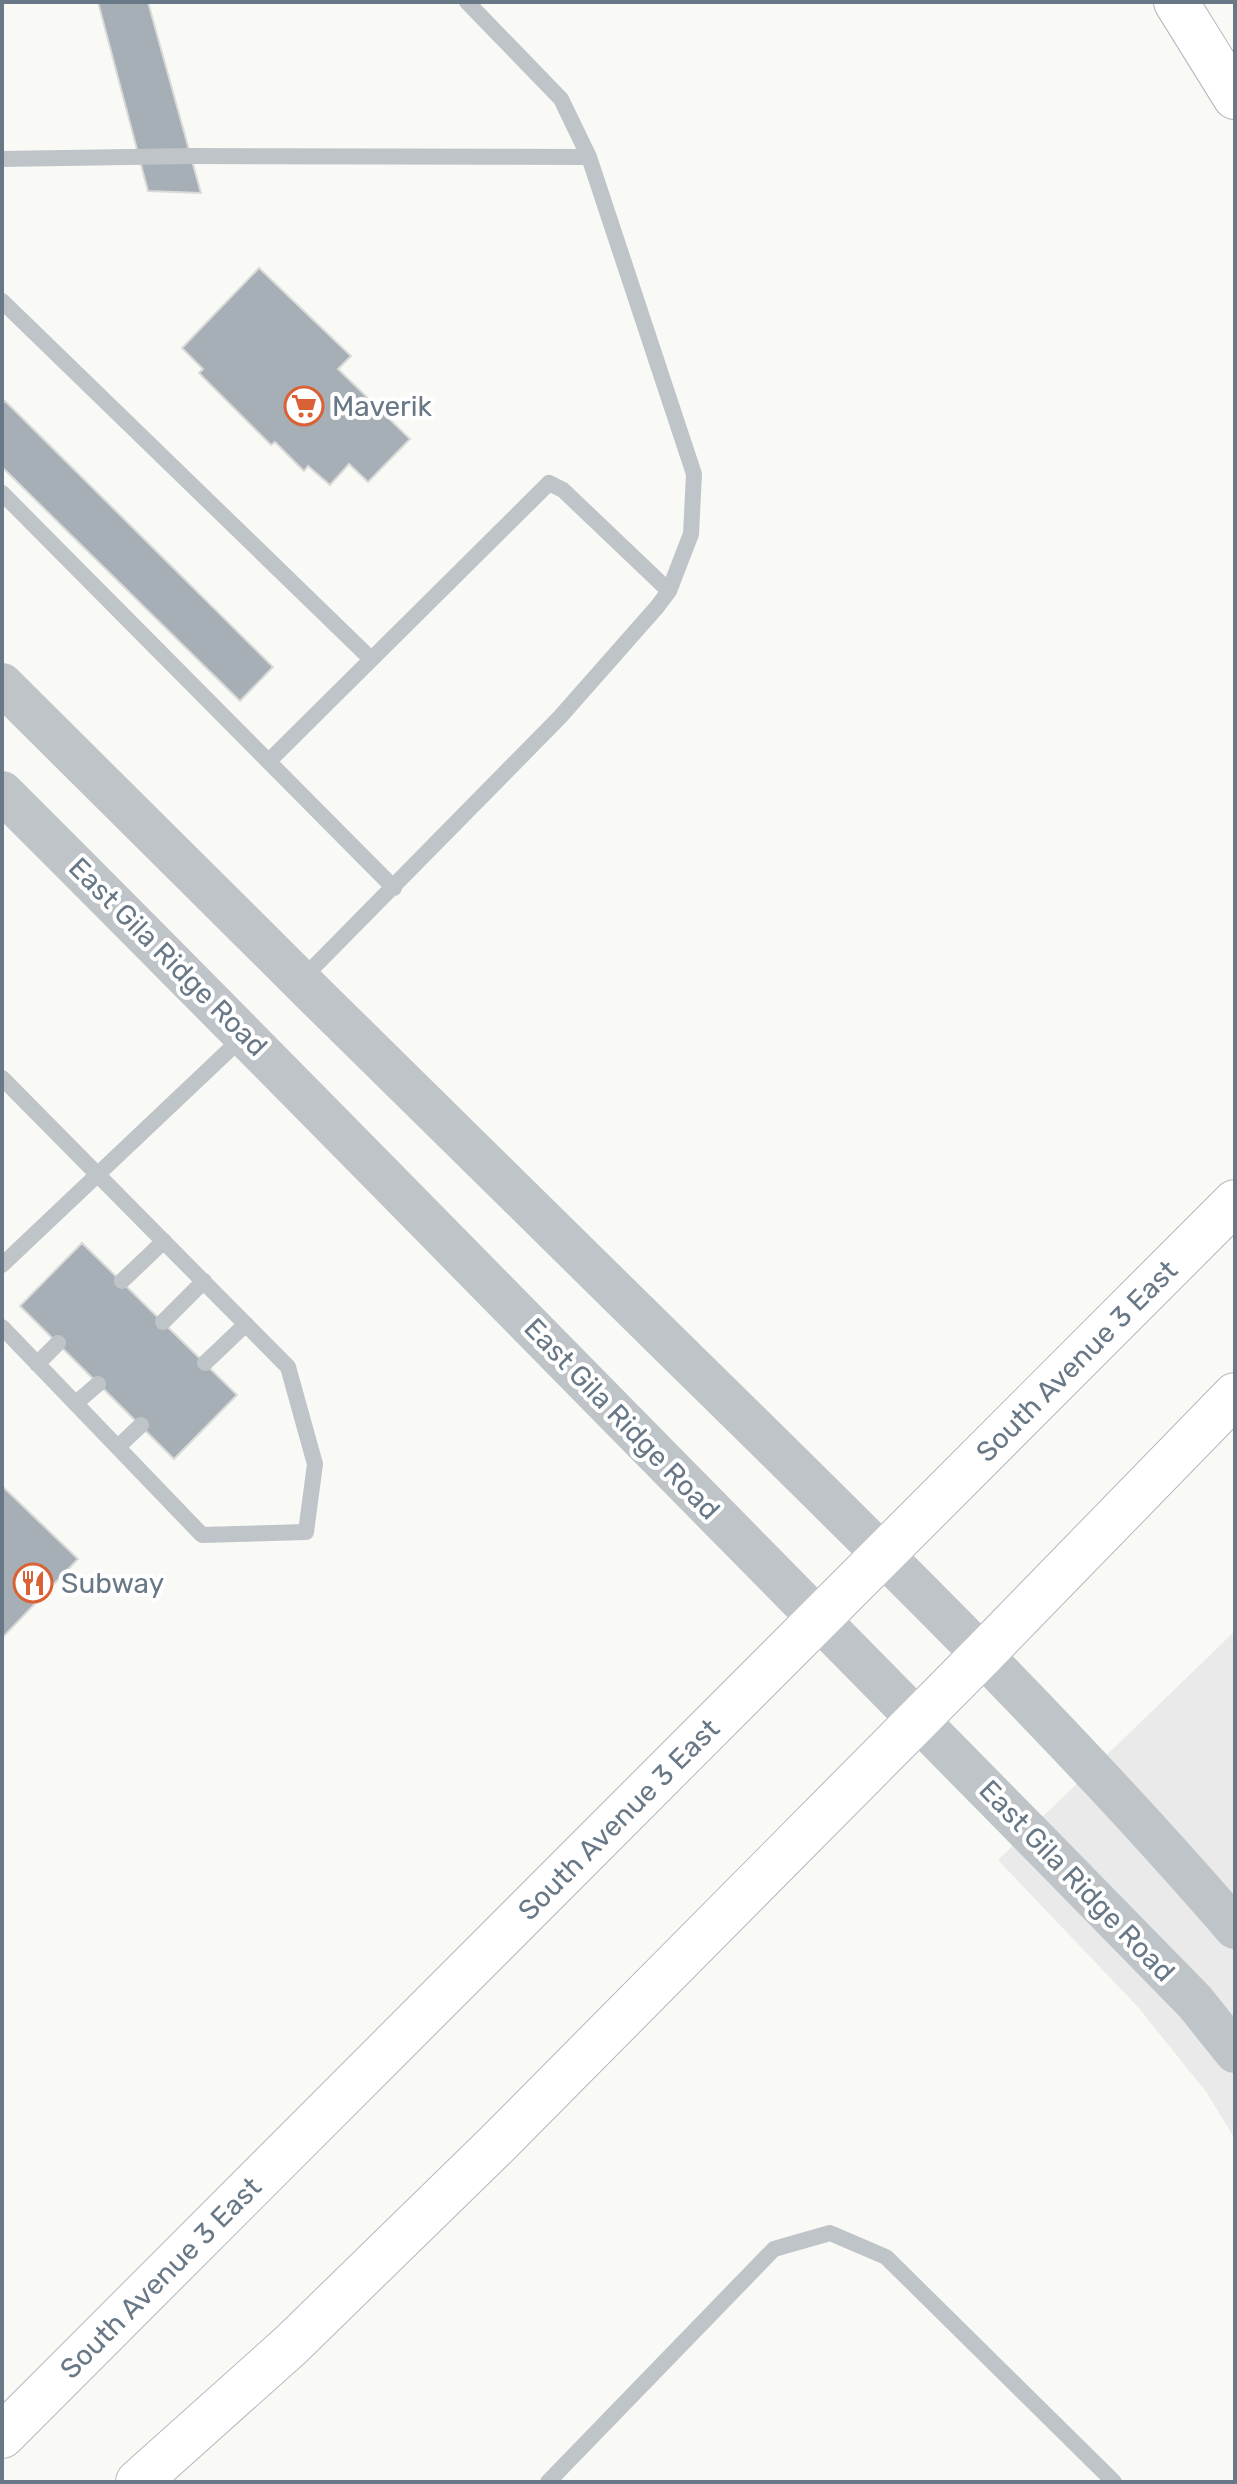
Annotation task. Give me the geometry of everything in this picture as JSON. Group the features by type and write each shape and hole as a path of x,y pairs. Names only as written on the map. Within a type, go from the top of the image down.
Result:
{"main road":[{"path":"1176,2 1235,97"},
{"name":"South Avenue 3 East","path":"2,2436 1235,1202"},
{"path":"138,2482 291,2345 376,2263 981,1656 1235,1395"}],"street":[{"path":"2,684 299,982 802,1474 1180,1864 1235,1928"},
{"name":"East Gila Ridge Road","path":"2,792 246,1034 919,1718 1195,2002 1235,2052"}],"lane":[{"path":"299,982 560,717 669,591 691,534 694,474 589,157 561,99 467,2"},
{"path":"2,159 589,157"},
{"path":"2,301 371,659"},
{"path":"269,761 549,483 563,490 669,591"},
{"path":"2,493 394,888"},
{"path":"2,1265 246,1034"},
{"path":"2,1078 288,1367 315,1464 306,1532 202,1535 2,1327"},
{"path":"122,1281 164,1241"},
{"path":"163,1322 204,1281"},
{"path":"205,1363 246,1324"},
{"path":"37,1364 58,1343"},
{"path":"76,1403 98,1384"},
{"path":"118,1447 141,1425"},
{"path":"548,2482 774,2249 830,2233 886,2257 1114,2482"}],"shaded area":[{"path":"1235,1631 1235,2139 1207,2093 1138,2007 998,1860"}],"building":[{"path":"98,2 148,2 201,193 148,191"},
{"name":"Maverik","path":"259,268 351,356 338,369 410,439 368,482 349,464 330,485 308,466 304,471 275,442 271,445 199,373 203,369 182,348"},
{"path":"5,401 273,667 240,701 2,467 2,404"},
{"path":"82,1243 237,1395 174,1459 20,1306"},
{"path":"2,1486 78,1559 2,1638"}],"place":[{"name":"Maverik","path":"304,406"},
{"name":"Subway","path":"33,1583"}]}
